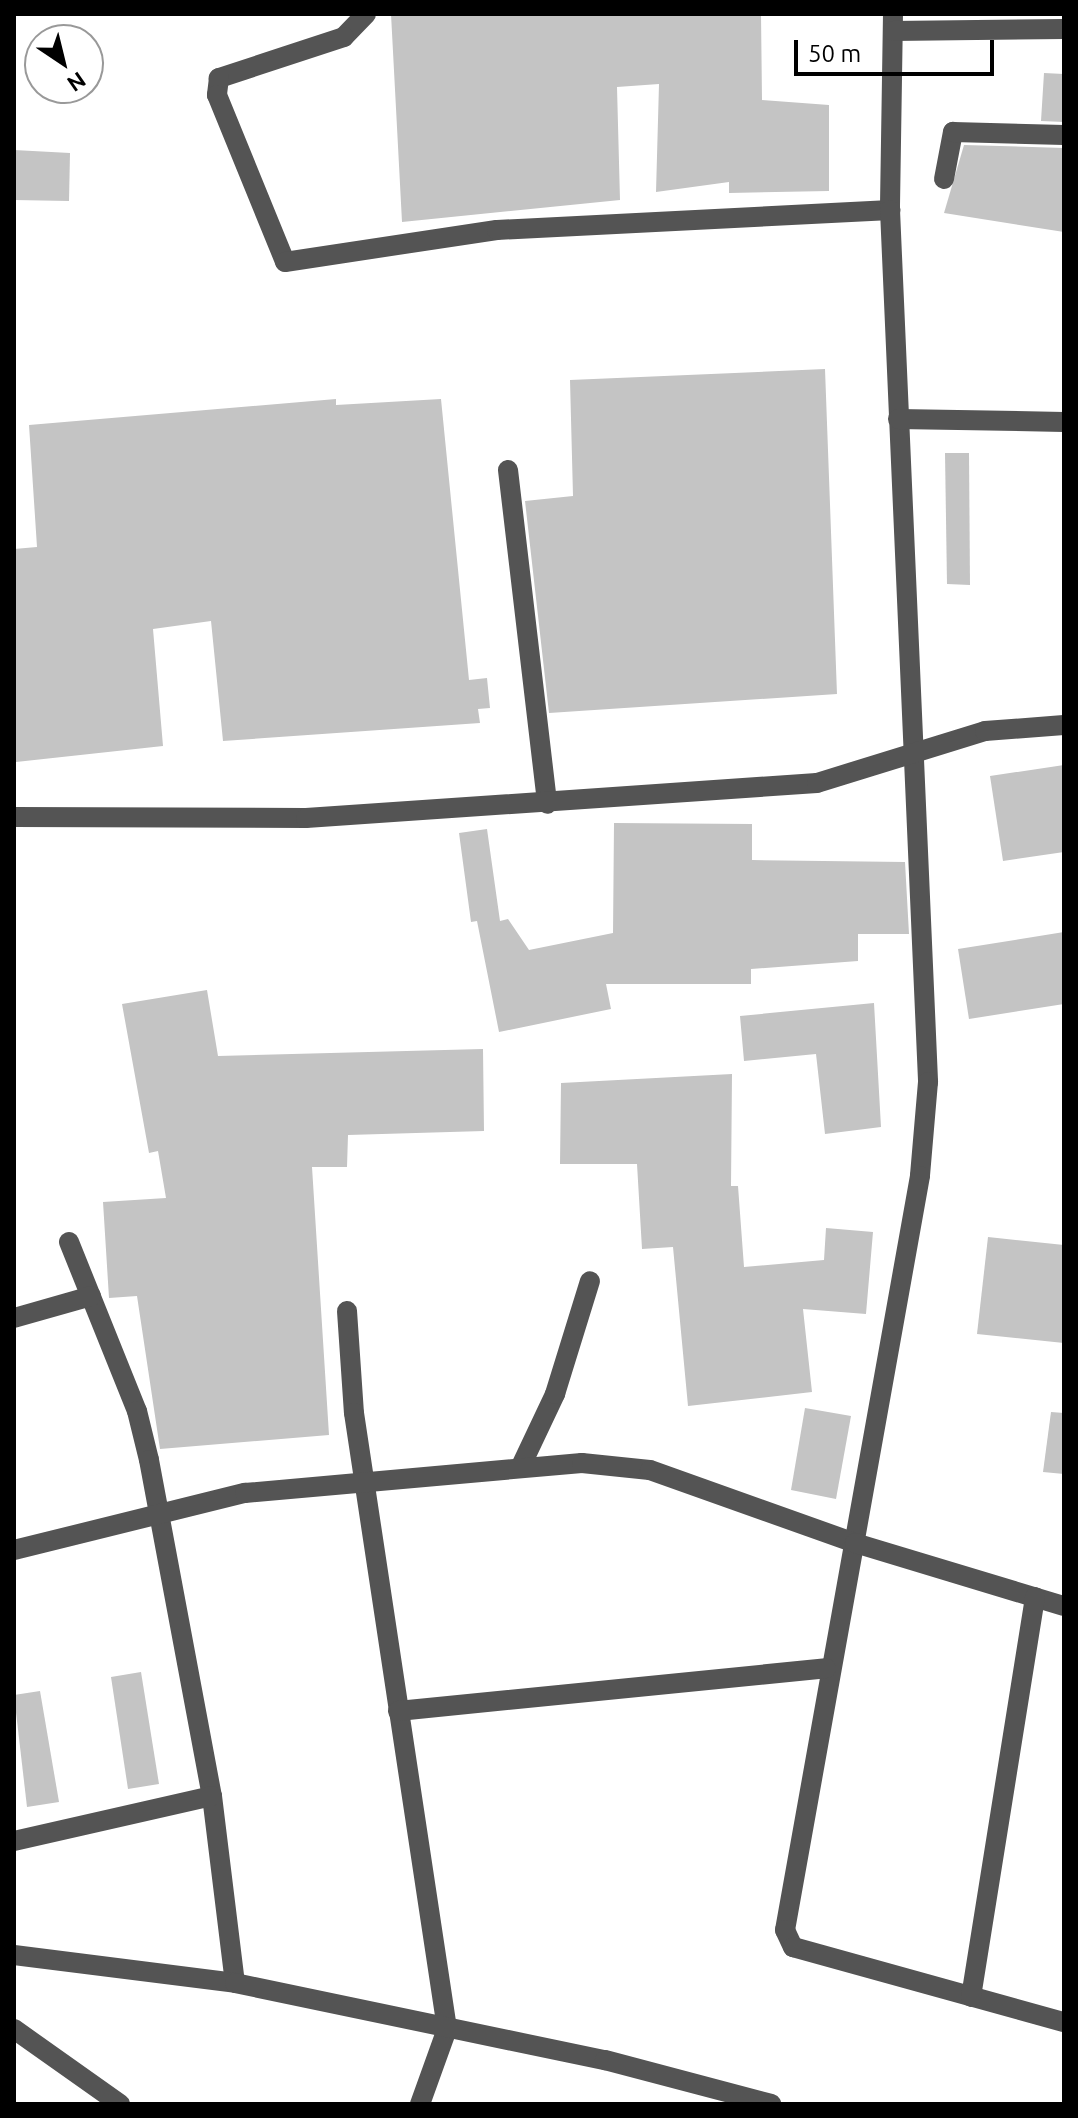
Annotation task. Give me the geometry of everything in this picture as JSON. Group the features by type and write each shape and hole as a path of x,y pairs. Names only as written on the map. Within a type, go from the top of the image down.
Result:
{"street":[{"path":"366,14 344,37 219,78 217,95 285,262 497,230 890,210"},
{"path":"1064,29 893,22 890,210 910,755 928,1082 920,1176 855,1543 826,1668 786,1941 1064,2022"},
{"path":"944,179 953,132 1064,135"},
{"path":"898,419 1064,422"},
{"path":"508,470 547,804"},
{"path":"14,817 306,818 547,804 817,783 985,731 1064,725"},
{"path":"69,1242 137,1411 212,1796 235,1983"},
{"path":"521,1466 555,1394 590,1281"},
{"path":"14,1318 91,1296"},
{"path":"347,1311 398,1711 447,2029 420,2104"},
{"path":"14,1550 155,1512 245,1493 521,1466 650,1470 855,1543 1064,1606"},
{"path":"971,1997 1035,1597"},
{"path":"398,1711 826,1668"},
{"path":"14,1841 212,1796"},
{"path":"14,1955 235,1983 605,2060 771,2104"},
{"path":"14,2029 120,2104"}],"building":[{"path":"391,14 761,14 762,100 829,105 829,191 729,193 729,182 656,192 659,84 617,87 620,200 402,222"},
{"path":"1044,73 1064,74 1064,122 1041,121"},
{"path":"964,145 1064,148 1064,232 944,213"},
{"path":"14,150 70,153 69,201 14,200"},
{"path":"825,369 837,694 549,713 525,501 573,496 570,380"},
{"path":"336,399 336,405 441,399 469,680 487,678 490,708 478,709 480,723 223,741 211,621 153,629 163,746 16,762 14,549 37,547 29,425"},
{"path":"945,453 969,453 970,585 947,584"},
{"path":"1064,765 1064,852 1003,861 990,776"},
{"path":"614,823 752,824 752,860 905,862 909,934 858,934 858,961 751,969 751,984 606,984 611,1009 499,1032 477,921 471,922 459,833 487,829 500,921 508,919 529,950 613,933"},
{"path":"1064,932 1064,1004 969,1019 958,949"},
{"path":"207,990 218,1056 483,1049 484,1131 348,1135 347,1167 312,1167 329,1435 160,1449 137,1296 109,1298 103,1202 166,1198 158,1151 149,1153 122,1004"},
{"path":"874,1003 881,1127 825,1134 816,1054 744,1061 740,1016"},
{"path":"732,1074 731,1186 738,1186 744,1267 824,1260 826,1228 873,1232 866,1314 803,1309 812,1392 688,1406 673,1247 642,1249 637,1164 560,1164 561,1083"},
{"path":"988,1237 1064,1245 1064,1343 977,1334"},
{"path":"805,1408 851,1416 836,1499 791,1490"},
{"path":"1051,1412 1064,1413 1064,1474 1043,1472"},
{"path":"141,1672 159,1784 128,1789 111,1677"},
{"path":"40,1691 59,1802 27,1807 14,1695"}]}
